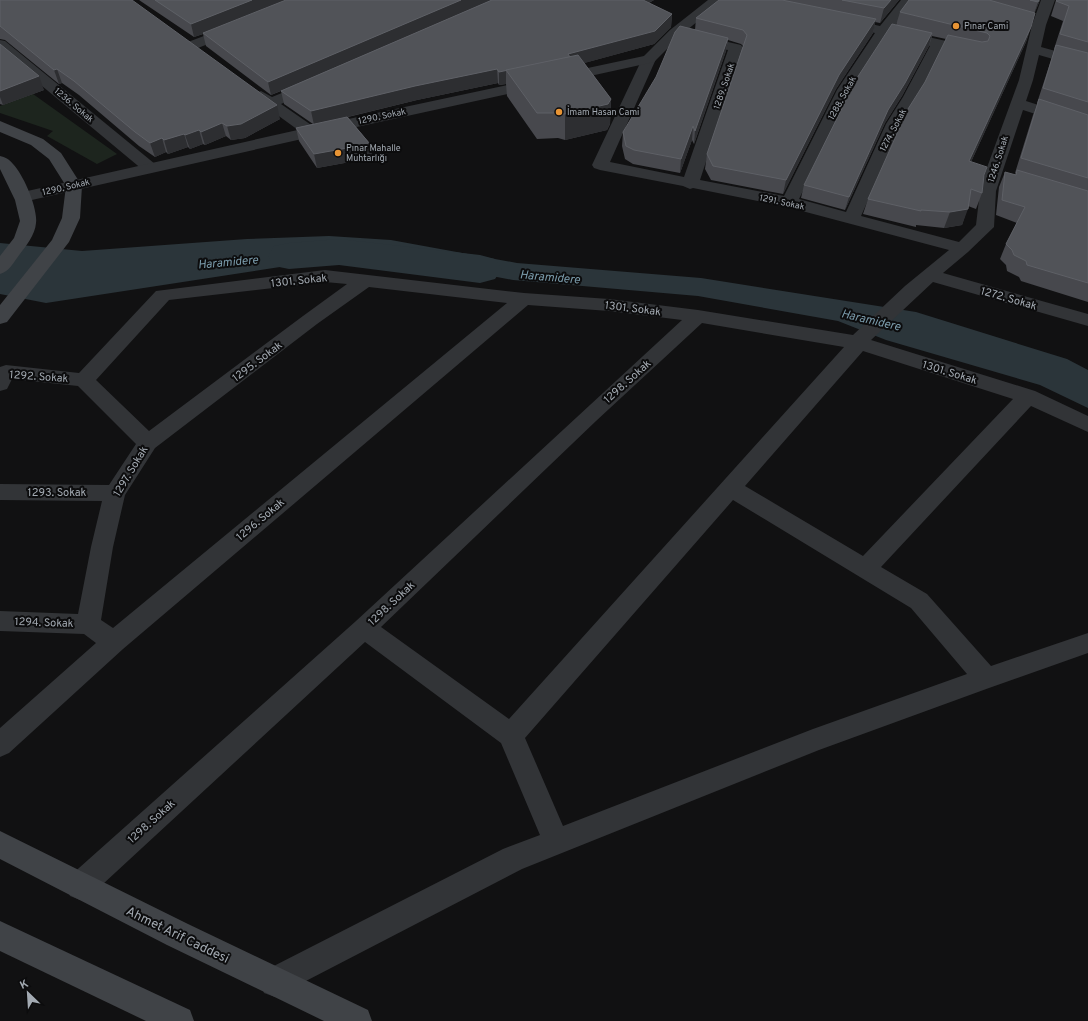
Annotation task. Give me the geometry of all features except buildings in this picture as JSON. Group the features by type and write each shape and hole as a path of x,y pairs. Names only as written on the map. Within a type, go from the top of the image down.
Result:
{"main road":[{"path":"0,126 36,142 55,156 74,186 71,218 60,242 0,318"},
{"path":"0,161 8,166 23,197 28,218 28,227 23,238 0,268"},
{"name":"Ahmet Arif Caddesi","path":"0,844 80,886 357,1021"},
{"path":"0,936 179,1021"}],"street":[{"path":"649,59 675,33 716,0"},
{"name":"1288. Sokak","path":"789,202 845,90 884,30 908,0"},
{"name":"1246. Sokak","path":"511,735 860,341 911,290 962,248 985,226 988,191 1000,175 1017,104 1026,80 1034,49 1032,23 1053,1"},
{"path":"832,19 977,52"},
{"path":"193,45 249,22"},
{"name":"1289. Sokak","path":"675,33 736,48 690,184"},
{"path":"180,36 205,54"},
{"name":"1274. Sokak","path":"851,219 894,124 911,97 939,43"},
{"name":"1236. Sokak","path":"0,44 149,167"},
{"path":"1034,49 1088,65"},
{"name":"1291. Sokak","path":"649,59 600,165 690,184 789,202 962,248"},
{"name":"1290. Sokak","path":"23,197 149,167 649,59"},
{"path":"270,104 320,82"},
{"path":"252,90 311,132"},
{"path":"1017,104 1088,126"},
{"name":"1272. Sokak","path":"930,275 1088,320"},
{"name":"1301. Sokak","path":"84,380 163,295 325,276 524,299 610,305 698,316 860,341 1028,396 1088,425"},
{"name":"1295. Sokak","path":"148,443 310,320 366,280"},
{"name":"1296. Sokak","path":"0,745 114,642 524,299"},
{"name":"1298. Sokak","path":"80,886 364,628 589,416 698,316"},
{"name":"1292. Sokak","path":"0,384 6,372 84,380"},
{"name":"1297. Sokak","path":"84,380 148,443 115,493 102,547 88,624"},
{"path":"865,568 1028,396"},
{"path":"731,488 919,601 986,678"},
{"name":"1293. Sokak","path":"0,492 115,493"},
{"name":"1294. Sokak","path":"0,621 88,624"},
{"path":"88,624 114,642"},
{"path":"364,628 511,735 556,841"},
{"path":"275,982 513,859 556,841 805,744 986,678 1088,643"}],"shaded area":[{"path":"33,94 117,154 97,164 47,136 53,131 0,113 0,106"}],"water":[{"path":"329,236 391,240 517,263 701,278 916,312 1067,359 1088,370 1088,408 1040,385 886,340 838,321 698,296 513,280 371,253 46,303 0,294 0,243 82,251 247,239"}],"waterway":[{"name":"Haramidere","path":"289,256 339,252 480,269"}],"place":[{"name":"Pınar Cami","path":"956,26"},
{"name":"İmam Hasan Cami","path":"559,112"},
{"name":"Pınar Mahalle Muhtarlığı","path":"338,153"}]}
